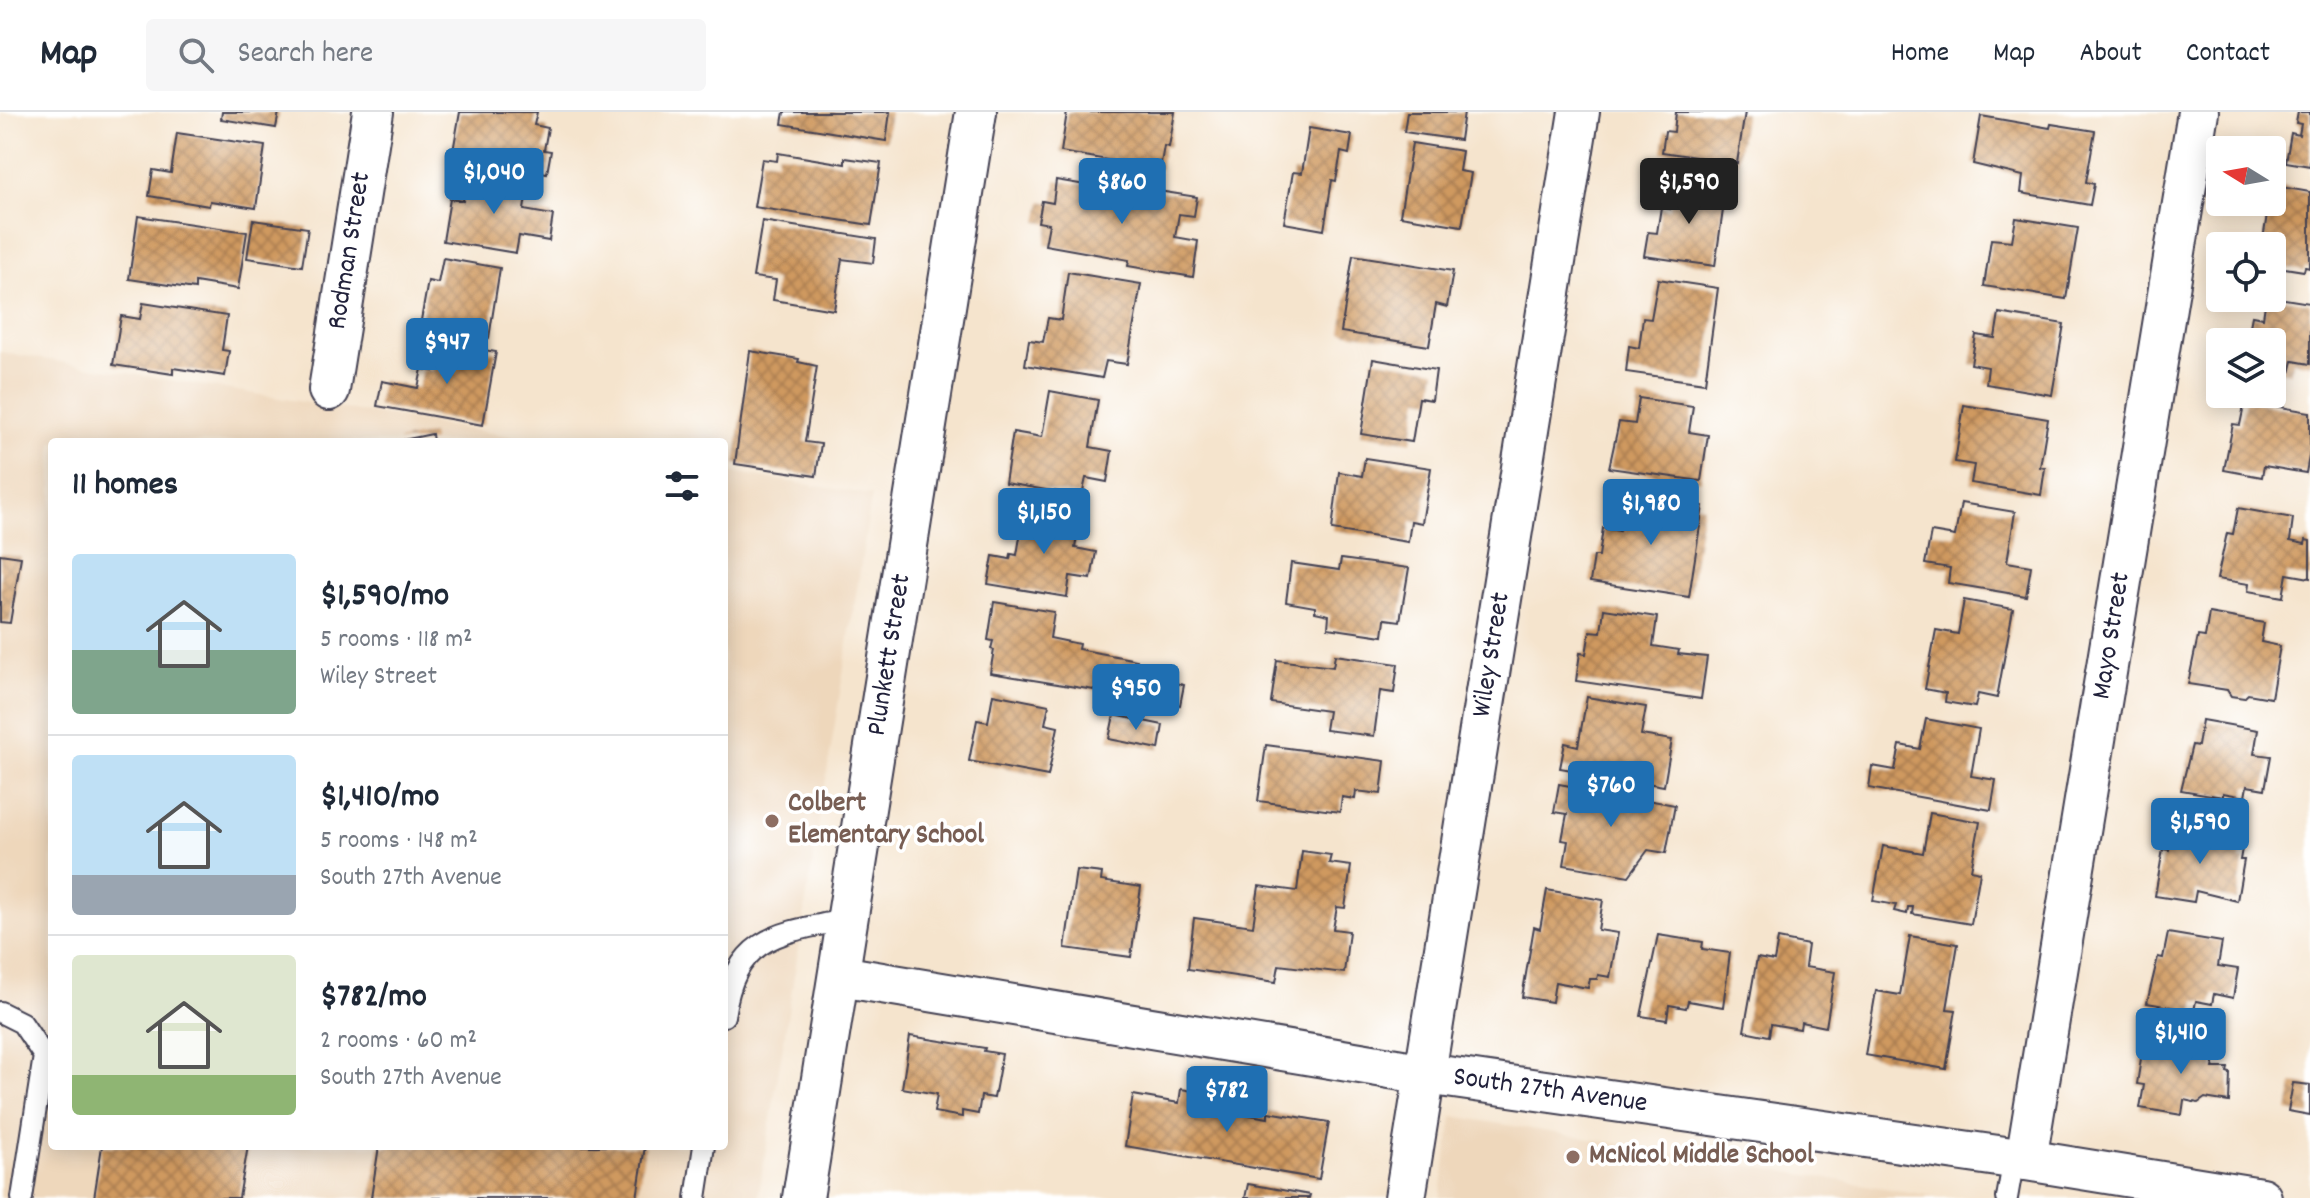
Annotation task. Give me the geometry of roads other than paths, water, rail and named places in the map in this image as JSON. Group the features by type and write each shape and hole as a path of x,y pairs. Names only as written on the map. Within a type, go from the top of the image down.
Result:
{"street":[{"name":"Rodman Street","path":"329,390 373,112"},
{"name":"Plunkett Street","path":"803,1198 850,919 976,112"},
{"name":"Wiley Street","path":"1405,1198 1579,112"},
{"name":"Mayo Street","path":"2020,1159 2198,112"},
{"name":"South 27th Avenue","path":"840,976 1426,1074 2020,1159 2261,1198"}],"lane":[{"path":"728,991 738,967 760,944 782,933 850,919"},
{"path":"0,1012 22,1023 44,1056 22,1198"},
{"path":"696,1198 703,1150"},
{"path":"2007,1198 2020,1159"}],"place":[{"name":"Colbert Elementary School","path":"772,821"},
{"name":"McNicol Middle School","path":"1573,1157"}]}
